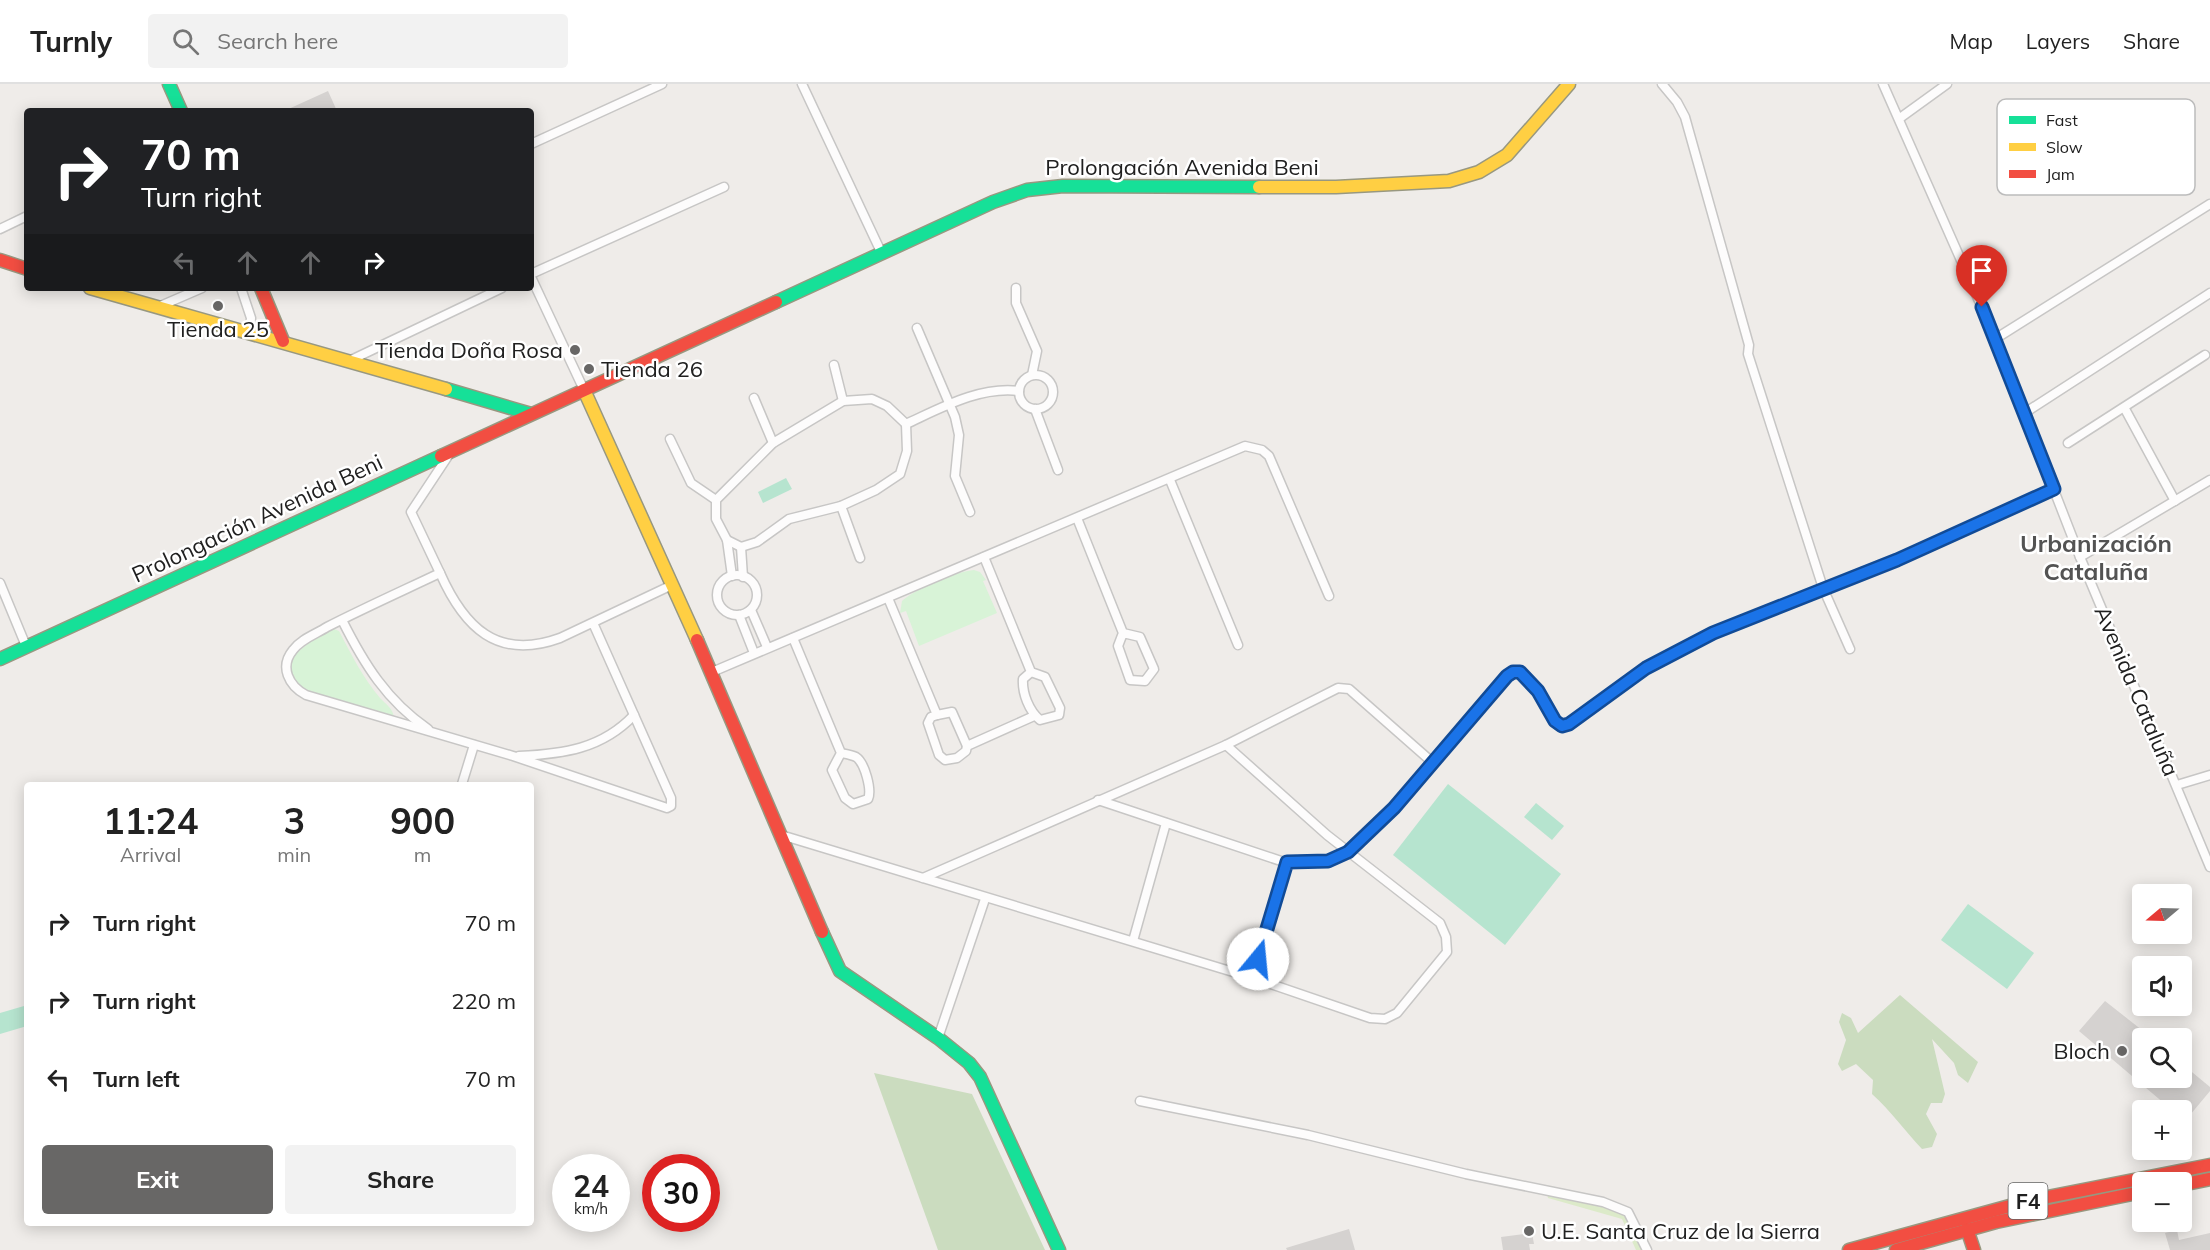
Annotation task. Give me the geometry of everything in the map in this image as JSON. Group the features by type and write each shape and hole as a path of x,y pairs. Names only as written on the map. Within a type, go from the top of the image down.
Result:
{"main road":[{"path":"169,84 180,108"},
{"name":"Prolongación Avenida Beni","path":"0,659 204,567 745,314 993,202 1027,190 1063,186 1335,187 1449,181 1479,172 1507,155 1569,84"},
{"path":"0,261 24,268"},
{"path":"101,291 351,360 531,414"},
{"path":"262,291 283,341"},
{"path":"584,390 712,672 840,971 938,1038 969,1063 980,1077 1059,1250"},
{"name":"F4","path":"1849,1250 1930,1225 2092,1186 2210,1166"},
{"path":"2192,1183 2210,1179"},
{"name":"F4","path":"1896,1250 1967,1229 2051,1209 2132,1194"},
{"path":"1967,1229 1974,1250"}],"street":[{"path":"534,143 662,84"},
{"path":"802,84 882,254"},
{"path":"1662,84 1677,102 1685,117 1749,345 1748,354 1823,588 1850,649"},
{"name":"Avenida Cataluña","path":"1883,84 1900,118 1995,339 2080,557 2210,867"},
{"path":"1900,118 1947,84"},
{"path":"534,274 724,187"},
{"path":"1995,339 2210,204"},
{"path":"0,229 24,217"},
{"path":"534,282 584,390"},
{"path":"1016,288 1016,303 1037,351 1032,375"},
{"path":"158,307 195,291"},
{"path":"242,291 251,318 250,333"},
{"path":"351,360 496,291"},
{"path":"2023,414 2210,293"},
{"path":"917,328 956,417 958,435 955,476 970,512"},
{"path":"2068,443 2125,409 2205,355"},
{"path":"834,365 843,401"},
{"path":"1035,409 1046,406 1053,396 1052,385 1044,376 1032,375 1023,381 1019,391 1022,401 1035,409 1058,470"},
{"path":"906,424 950,404 980,394 1019,391"},
{"path":"754,398 773,442"},
{"path":"726,540 741,547 757,542 789,519 841,506 876,490 900,474 907,451 906,424 887,406 872,399 843,401 773,442 716,501 716,519 726,540 732,576"},
{"path":"2125,409 2175,501"},
{"path":"670,439 691,483 716,501"},
{"path":"712,672 1170,480 1245,446 1262,450 1269,456 1329,596"},
{"path":"452,450 411,512 462,615 493,639 506,643 535,645 560,638 672,585"},
{"path":"1170,480 1238,645"},
{"path":"2080,557 2210,480"},
{"path":"1098,800 1287,862 1328,861 1348,852 1394,808 1507,676 1513,672 1520,672 1538,691 1555,721 1562,726 1569,724 1646,668 1713,633 1897,560 2054,489"},
{"path":"841,506 860,558"},
{"path":"1077,518 1124,633 1118,646 1130,680 1145,681 1154,669 1140,637 1124,633"},
{"path":"741,547 743,576"},
{"path":"984,557 1031,672 1045,677 1060,708 1059,715 1040,720 1034,716 1023,689 1023,679 1031,672"},
{"path":"440,573 342,620 293,648 287,660 286,674 293,686 306,695 513,756 667,808 671,806 671,798 593,623"},
{"path":"732,576 743,576 754,585 756,591 751,610 739,615 726,613 718,602 717,589 732,576"},
{"path":"0,583 26,646"},
{"path":"888,598 937,715"},
{"path":"751,610 767,647"},
{"path":"739,615 754,653"},
{"path":"342,620 361,657 381,687 405,712 436,735"},
{"path":"793,638 841,753"},
{"path":"923,878 1226,745 1338,688 1349,689 1432,762"},
{"path":"952,712 967,746 966,752 957,758 945,760 939,755 928,723 931,717 937,715 952,712"},
{"path":"513,756 556,754 582,749 610,736 634,715"},
{"path":"967,746 1034,716"},
{"path":"463,782 474,745"},
{"path":"781,836 1252,978 1370,1018 1385,1019 1397,1013 1447,952 1446,937 1440,923 1348,852 1226,745"},
{"path":"841,753 857,757 860,761 870,786 868,799 853,804 845,798 832,770 841,753"},
{"path":"2177,785 2210,775"},
{"path":"1132,941 1166,823"},
{"path":"1252,978 1287,862"},
{"path":"938,1038 985,899"},
{"path":"1140,1101 1308,1135 1466,1174 1603,1202 1628,1212 1647,1250"}],"green space":[{"path":"786,478 792,489 763,503 758,492"},
{"path":"974,570 980,572 986,580 983,581 997,613 919,646 906,611 900,613 902,601 936,581"},
{"path":"334,629 339,631 363,674 391,709 394,717 304,690 296,683 291,671 292,657 311,641"},
{"path":"1448,784 1561,874 1505,945 1393,855"},
{"path":"1536,803 1564,826 1552,840 1524,817"},
{"path":"1968,904 2034,953 2007,989 1941,940"},
{"path":"1900,995 1978,1062 1968,1083 1958,1075 1954,1063 1932,1039 1945,1094 1942,1103 1931,1103 1926,1114 1937,1134 1932,1147 1922,1149 1872,1094 1873,1080 1856,1064 1842,1071 1838,1064 1846,1040 1839,1022 1842,1013 1851,1018 1858,1033"},
{"path":"24,1006 24,1027 0,1034 0,1013"},
{"path":"874,1073 972,1094 1045,1250 938,1250"},
{"path":"1547,1193 1600,1205 1619,1212 1631,1224 1643,1250 1636,1250 1622,1219 1548,1198"}],"building":[{"path":"328,91 336,108 291,108"},
{"name":"Bloch","path":"2105,1001 2139,1028 2132,1028 2132,1076 2079,1031"},
{"name":"Bloch","path":"2192,1072 2210,1087 2210,1091 2192,1113 2192,1100 2160,1100 2146,1088 2192,1088"},
{"path":"1349,1229 1355,1250 1287,1250 1286,1248"},
{"path":"2177,1232 2179,1240 2210,1233 2210,1250 2170,1250 2165,1233"},
{"name":"U.E. Santa Cruz de la Sierra","path":"1532,1233 1534,1244 1529,1244 1530,1250 1503,1250 1501,1237"}],"traffic: fast":[{"path":"169,84 180,108"},
{"path":"776,302 993,202 1027,190 1063,186 1259,187"},
{"path":"446,389 531,414"},
{"path":"0,659 441,456"},
{"path":"822,932 840,971 938,1038 969,1063 980,1077 1059,1250"}],"traffic: slow":[{"path":"1259,187 1336,187 1449,181 1479,172 1507,155 1569,84"},
{"path":"101,291 446,389"},
{"path":"584,390 697,640"}],"traffic: jam":[{"path":"0,260 24,268"},
{"path":"262,291 283,341"},
{"path":"441,456 776,302"},
{"path":"697,640 822,932"},
{"path":"1849,1250 2028,1201 2210,1165"},
{"path":"2192,1183 2210,1179"},
{"path":"1896,1250 1996,1222 2132,1194"},
{"path":"1967,1229 1974,1250"}],"place":[{"name":"Tienda 25","path":"218,306"},
{"name":"Tienda Doña Rosa","path":"575,350"},
{"name":"Tienda 26","path":"589,369"},
{"name":"Bloch","path":"2122,1051"},
{"name":"U.E. Santa Cruz de la Sierra","path":"1529,1231"}],"district":[{"name":"Urbanización Cataluña","path":"2096,557"}],"route":[{"path":"1258,959 1287,862 1328,861 1348,852 1394,808 1507,676 1513,672 1520,672 1538,691 1555,721 1562,726 1569,724 1646,668 1713,633 1897,560 2054,489 1982,307"}]}
